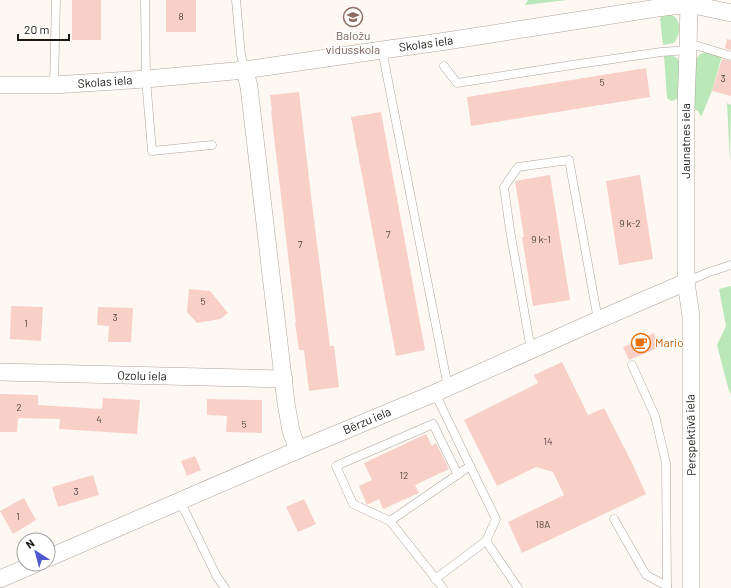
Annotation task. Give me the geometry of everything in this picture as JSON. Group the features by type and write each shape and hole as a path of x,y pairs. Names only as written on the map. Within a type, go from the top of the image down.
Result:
{"street":[{"name":"Skolas iela","path":"0,85 54,85 146,79 245,70 440,42 689,2 731,13"},
{"name":"Jaunatnes iela","path":"686,282 686,106 689,2"},
{"path":"245,70 249,88 291,431 298,450"},
{"name":"Bērzu iela","path":"56,555 441,390 686,282"},
{"name":"Perspektīvā iela","path":"686,282 691,316 691,588"},
{"name":"Ozolu iela","path":"0,372 284,379"},
{"path":"0,579 16,572"}],"lane":[{"path":"54,85 56,0"},
{"path":"145,0 146,79 152,151 212,145"},
{"path":"236,0 241,55 245,70"},
{"path":"444,66 457,83 688,47 731,56"},
{"path":"382,50 441,390 470,466 496,519 486,541 439,585 390,521 353,504 336,466 432,424 458,475"},
{"path":"531,350 504,187 518,167 569,160 598,320"},
{"path":"686,282 708,272 731,265"},
{"path":"632,365 655,416 666,463 667,587"},
{"path":"390,521 470,466"},
{"path":"180,501 217,577 225,588"},
{"path":"614,519 646,575 667,587"},
{"path":"486,541 518,588"}],"green space":[{"path":"528,0 567,0 525,5"},
{"path":"665,14 672,15 678,21 679,32 674,43 663,45 660,18"},
{"path":"705,52 722,56 712,91 701,117 698,111 692,108 696,59 699,55"},
{"path":"671,55 677,58 679,62 679,97 671,101 667,98 664,56"},
{"path":"727,103 731,105 730,162"},
{"path":"731,286 731,394 717,345 726,326 719,289"}],"building":[{"path":"72,0 101,0 101,40 72,40"},
{"path":"166,0 196,0 196,32 166,32"},
{"path":"727,39 731,40 731,50 725,48"},
{"path":"722,59 731,61 731,96 712,91"},
{"path":"646,68 650,97 471,126 467,97"},
{"path":"299,92 330,346 334,346 339,387 309,391 304,350 299,350 295,323 270,95"},
{"path":"381,112 425,350 396,356 351,117"},
{"path":"550,175 570,300 533,306 515,181"},
{"path":"640,175 653,259 619,265 606,181"},
{"path":"189,289 210,291 228,313 220,319 197,323 187,312"},
{"path":"11,306 43,307 41,341 10,339"},
{"path":"98,307 133,308 131,342 108,342 109,326 97,325"},
{"path":"654,333 660,347 629,360 623,347"},
{"path":"562,362 588,415 604,408 646,494 522,553 508,522 564,495 553,472 536,467 497,486 464,420 538,383 534,375"},
{"path":"0,394 38,395 38,405 102,409 103,398 140,400 137,434 59,429 60,419 18,418 17,432 0,432"},
{"path":"207,399 262,400 262,433 226,432 227,416 207,415"},
{"path":"426,434 432,446 436,443 449,469 415,485 419,493 383,509 379,499 367,505 359,486 372,480 364,463"},
{"path":"195,456 201,470 187,476 181,461"},
{"path":"93,475 99,495 58,507 52,487"},
{"path":"24,498 36,520 13,534 0,511"},
{"path":"304,499 316,524 298,532 286,507"}],"place":[{"name":"Baložu vidusskola","path":"353,17"},
{"name":"Mario","path":"641,343"}]}
